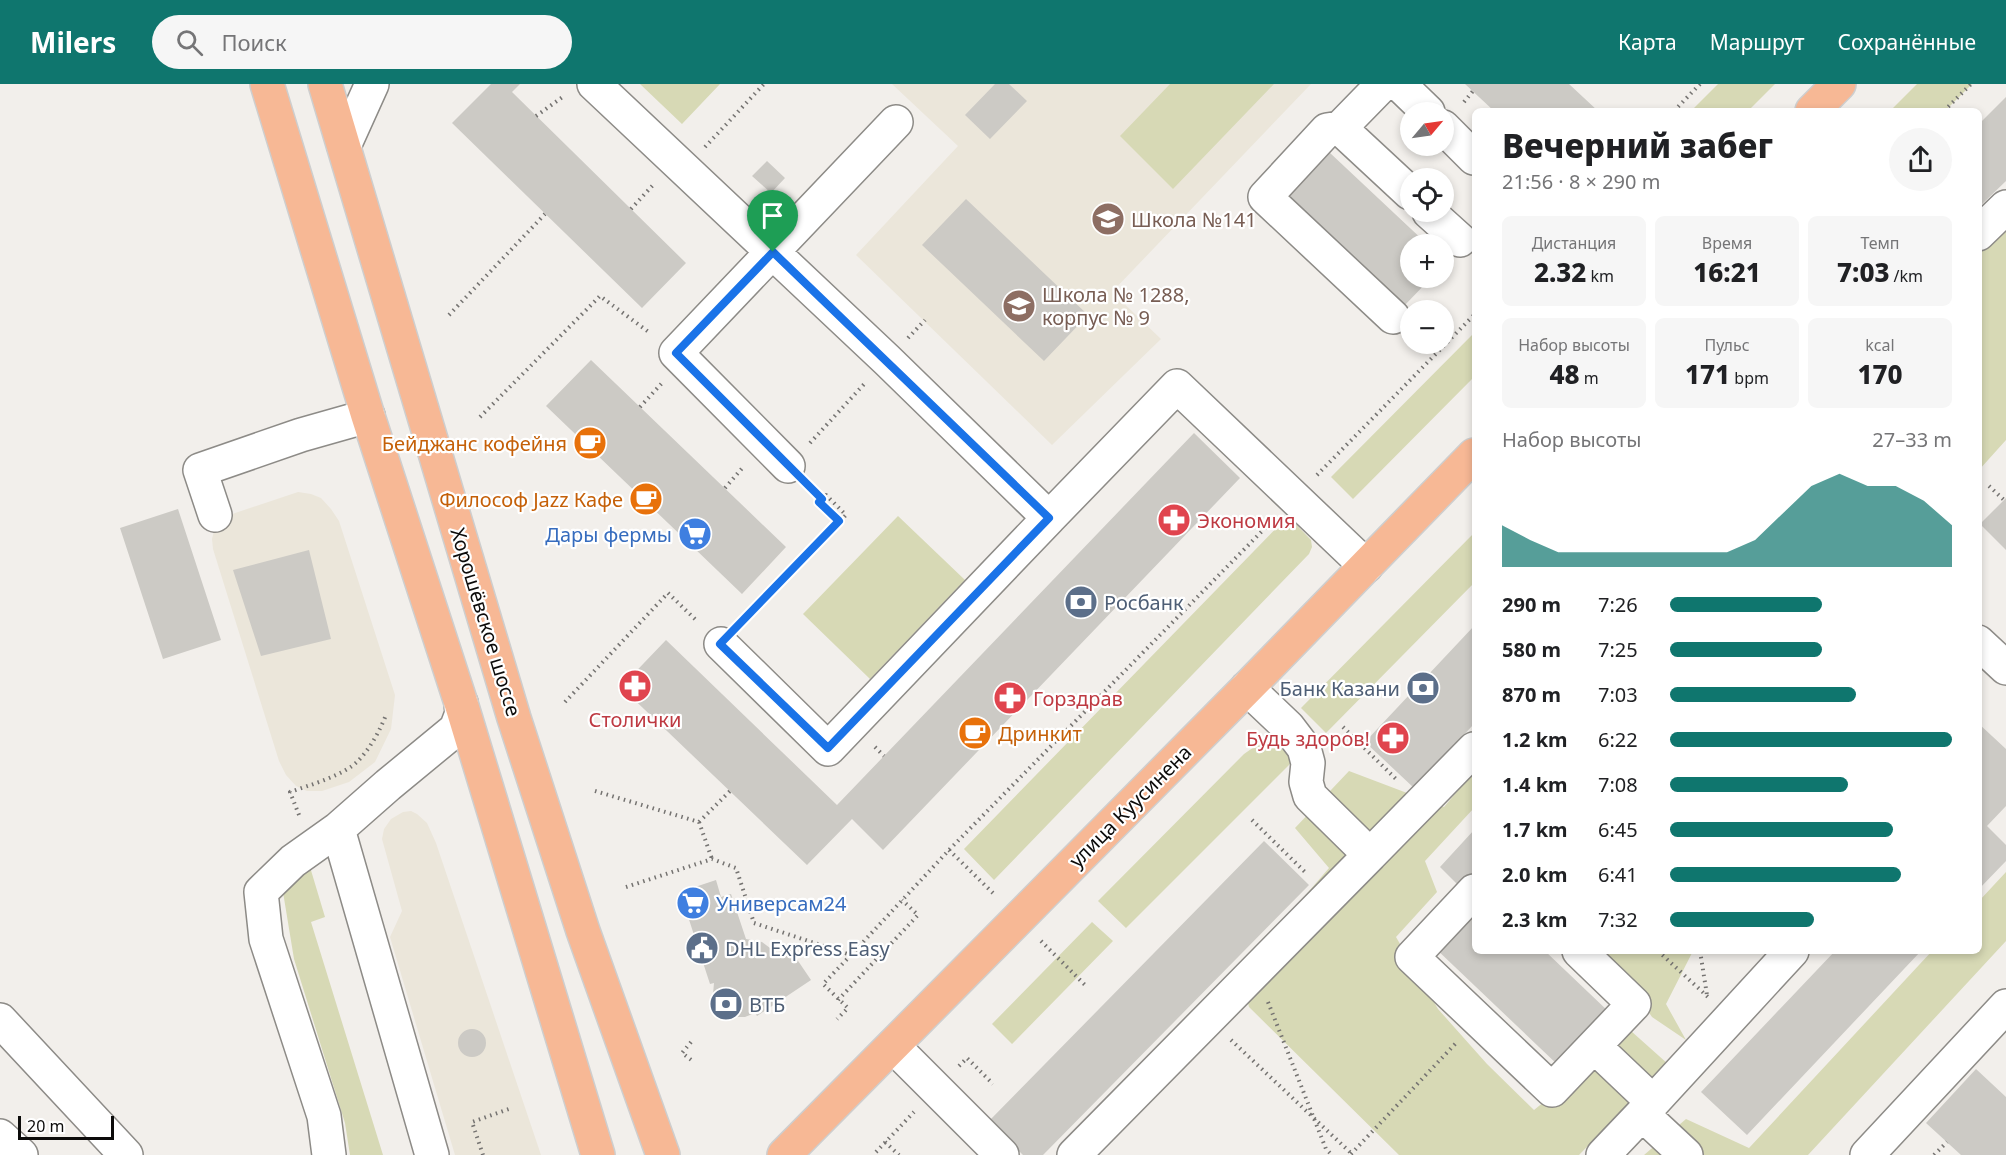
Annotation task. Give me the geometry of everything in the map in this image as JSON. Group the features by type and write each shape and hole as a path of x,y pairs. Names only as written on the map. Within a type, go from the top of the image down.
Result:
{"main road":[{"path":"267,84 368,416 461,703 598,1155"},
{"name":"Хорошёвское шоссе","path":"324,84 514,718 583,931 663,1155"},
{"path":"1815,108 1839,84"},
{"name":"улица Куусинена","path":"784,1155 1247,688 1472,457"}],"street":[{"path":"344,146 372,84"},
{"path":"1383,84 1340,128 1327,130 1265,197 1393,317"},
{"path":"1399,84 1418,102"},
{"path":"584,87 684,170 773,252 1049,518"},
{"path":"789,466 676,353 896,122"},
{"path":"1340,128 1400,184"},
{"path":"1454,139 1472,156"},
{"path":"1982,230 2006,207"},
{"path":"1440,222 1460,240"},
{"path":"720,644 828,748 1177,386 1366,566"},
{"path":"215,515 200,470 301,435 368,416"},
{"path":"1247,688 1288,728 1304,748 1308,763 1306,782 1310,796 1370,855"},
{"path":"329,1155 324,1116 266,939 261,892 293,861 338,829 456,729 460,721 461,703"},
{"path":"1074,1155 1472,751"},
{"path":"338,829 432,1155"},
{"path":"1472,893 1412,957 1552,1090 1634,1004 1582,954"},
{"path":"1603,1155 1647,1108 1719,1008 1788,954"},
{"path":"1867,1155 2004,1012"},
{"path":"0,1020 126,1155"},
{"path":"893,1046 1002,1155"},
{"path":"1594,1046 1686,1155"},
{"path":"647,1109 650,1127 650,1155"},
{"path":"0,1136 21,1155"}],"path":[{"path":"684,170 765,84"},
{"path":"1677,108 1700,84"},
{"path":"1947,108 1971,84"},
{"path":"536,116 584,87"},
{"path":"449,315 545,214"},
{"path":"480,417 600,296 676,353"},
{"path":"837,1019 848,1008 823,984 949,849 1472,317"},
{"path":"822,499 789,466 925,321"},
{"path":"1989,486 2004,500"},
{"path":"565,702 668,593 720,644 846,515 826,495 819,502 839,521"},
{"path":"312,848 290,792 328,779 359,761 381,728 386,714"},
{"path":"1343,727 1421,803"},
{"path":"595,791 699,822"},
{"path":"699,822 730,791"},
{"path":"1252,820 1330,896"},
{"path":"699,822 712,859"},
{"path":"626,887 712,859 736,868 754,923 851,955"},
{"path":"838,1000 918,915 902,900"},
{"path":"1661,954 1719,1008"},
{"path":"1701,954 1719,1008"},
{"path":"1274,1016 1326,1149 1332,1155"},
{"path":"1241,1050 1352,1155 1478,1020"},
{"path":"691,1042 682,1053 694,1062"},
{"path":"483,1155 472,1122 513,1108"},
{"path":"885,1142 899,1155"},
{"path":"1934,1155 1947,1142"},
{"path":"1321,1155 1326,1149"}],"shaded area":[{"path":"892,84 1311,84 1112,292 1161,339 1052,445 856,255 958,146"},
{"path":"298,492 321,498 339,521 395,695 391,729 375,762 349,782 322,791 307,791 296,786 286,775 279,761 213,549 212,539 215,527 224,518"},
{"path":"411,811 427,823 436,843 541,1155 455,1155 390,937 402,911 382,839 384,829 391,819 403,812"}],"green space":[{"path":"640,84 720,84 682,124"},
{"path":"1170,84 1274,84 1173,189 1120,136"},
{"path":"1718,84 1775,84 1751,108 1694,108"},
{"path":"1917,84 1972,84 1948,108 1893,108"},
{"path":"2006,225 2006,440 1982,467 1982,248"},
{"path":"1472,335 1472,379 1353,499 1331,477"},
{"path":"898,516 965,580 870,679 803,614"},
{"path":"1288,516 1311,540 1312,547 1309,554 994,880 964,849"},
{"path":"1472,535 1472,585 1326,733 1301,708"},
{"path":"1263,743 1280,748 1294,760 1126,928 1098,901 1244,754"},
{"path":"1349,771 1444,807 1472,773 1472,810 1425,861 1437,892 1396,937 1438,1009 1487,1064 1534,1110 1631,1031 1668,1064 1579,1155 1399,1155 1249,1007 1240,971 1329,868 1295,828"},
{"path":"310,867 325,917 311,922 383,1155 350,1155 345,1123 294,959 282,886"},
{"path":"2006,872 2006,941 1808,1155 1644,1155 1686,1119 1749,1148 1929,954 1982,954 1982,898"},
{"path":"1092,922 1113,941 1012,1044 992,1024"},
{"path":"1605,954 1691,954 1666,1004 1686,1040 1652,1017 1619,968"}],"building":[{"path":"491,84 520,84 512,92 686,263 642,308 452,123"},
{"path":"995,84 1009,84 1027,101 990,139 965,115"},
{"path":"1465,84 1569,84 1595,108 1491,108"},
{"path":"2006,97 2006,181 1982,204 1982,121"},
{"path":"1329,152 1400,219 1400,222 1404,222 1416,234 1400,234 1400,288 1421,288 1410,300 1400,300 1400,302 1287,197"},
{"path":"767,161 785,178 771,193 752,176"},
{"path":"966,199 1088,315 1044,361 922,245"},
{"path":"591,360 786,547 742,594 546,406"},
{"path":"1194,433 1240,478 883,850 852,819 807,865 621,687 666,640 837,805"},
{"path":"2006,498 2006,550 1982,526 1982,522"},
{"path":"178,509 221,640 163,659 120,528"},
{"path":"309,550 331,639 261,656 233,570"},
{"path":"1472,628 1472,726 1414,788 1365,742"},
{"path":"1982,727 2006,749 2006,806 1987,826 2006,845 2006,861 1982,886"},
{"path":"1472,832 1472,886 1466,893 1440,867"},
{"path":"1264,841 1309,885 1043,1155 1023,1155 989,1121"},
{"path":"716,880 721,897 731,894 746,939 762,942 778,956 790,949 811,980 757,1016 755,1013 745,1017 734,1017 724,1013 717,1005 713,994 714,983 710,984 680,892"},
{"path":"1472,907 1472,954 1548,954 1610,1013 1559,1066 1434,947"},
{"path":"1832,954 1918,954 1747,1135 1701,1092"},
{"path":"472,1029 482,1033 486,1043 482,1053 472,1057 462,1053 458,1043 462,1033"},
{"path":"1976,1069 2006,1097 2006,1155 1961,1155 1926,1123"}],"place":[{"name":"Школа №141","path":"1108,219"},
{"name":"Школа № 1288, корпус № 9","path":"1019,306"},
{"name":"Бейджанс кофейня","path":"590,443"},
{"name":"Философ Jazz Кафе","path":"646,499"},
{"name":"Экономия","path":"1174,520"},
{"name":"Дары фермы","path":"695,534"},
{"name":"Росбанк","path":"1081,602"},
{"name":"Столички","path":"635,686"},
{"name":"Банк Казани","path":"1423,688"},
{"name":"Горздрав","path":"1010,698"},
{"name":"Дринкит","path":"975,733"},
{"name":"Будь здоров!","path":"1393,738"},
{"name":"Универсам24","path":"693,903"},
{"name":"DHL Express Easy","path":"702,948"},
{"name":"ВТБ","path":"726,1004"}],"route":[{"path":"773,252 1049,518 828,748 720,644 839,521 819,502 822,499 676,353 773,252"}]}
